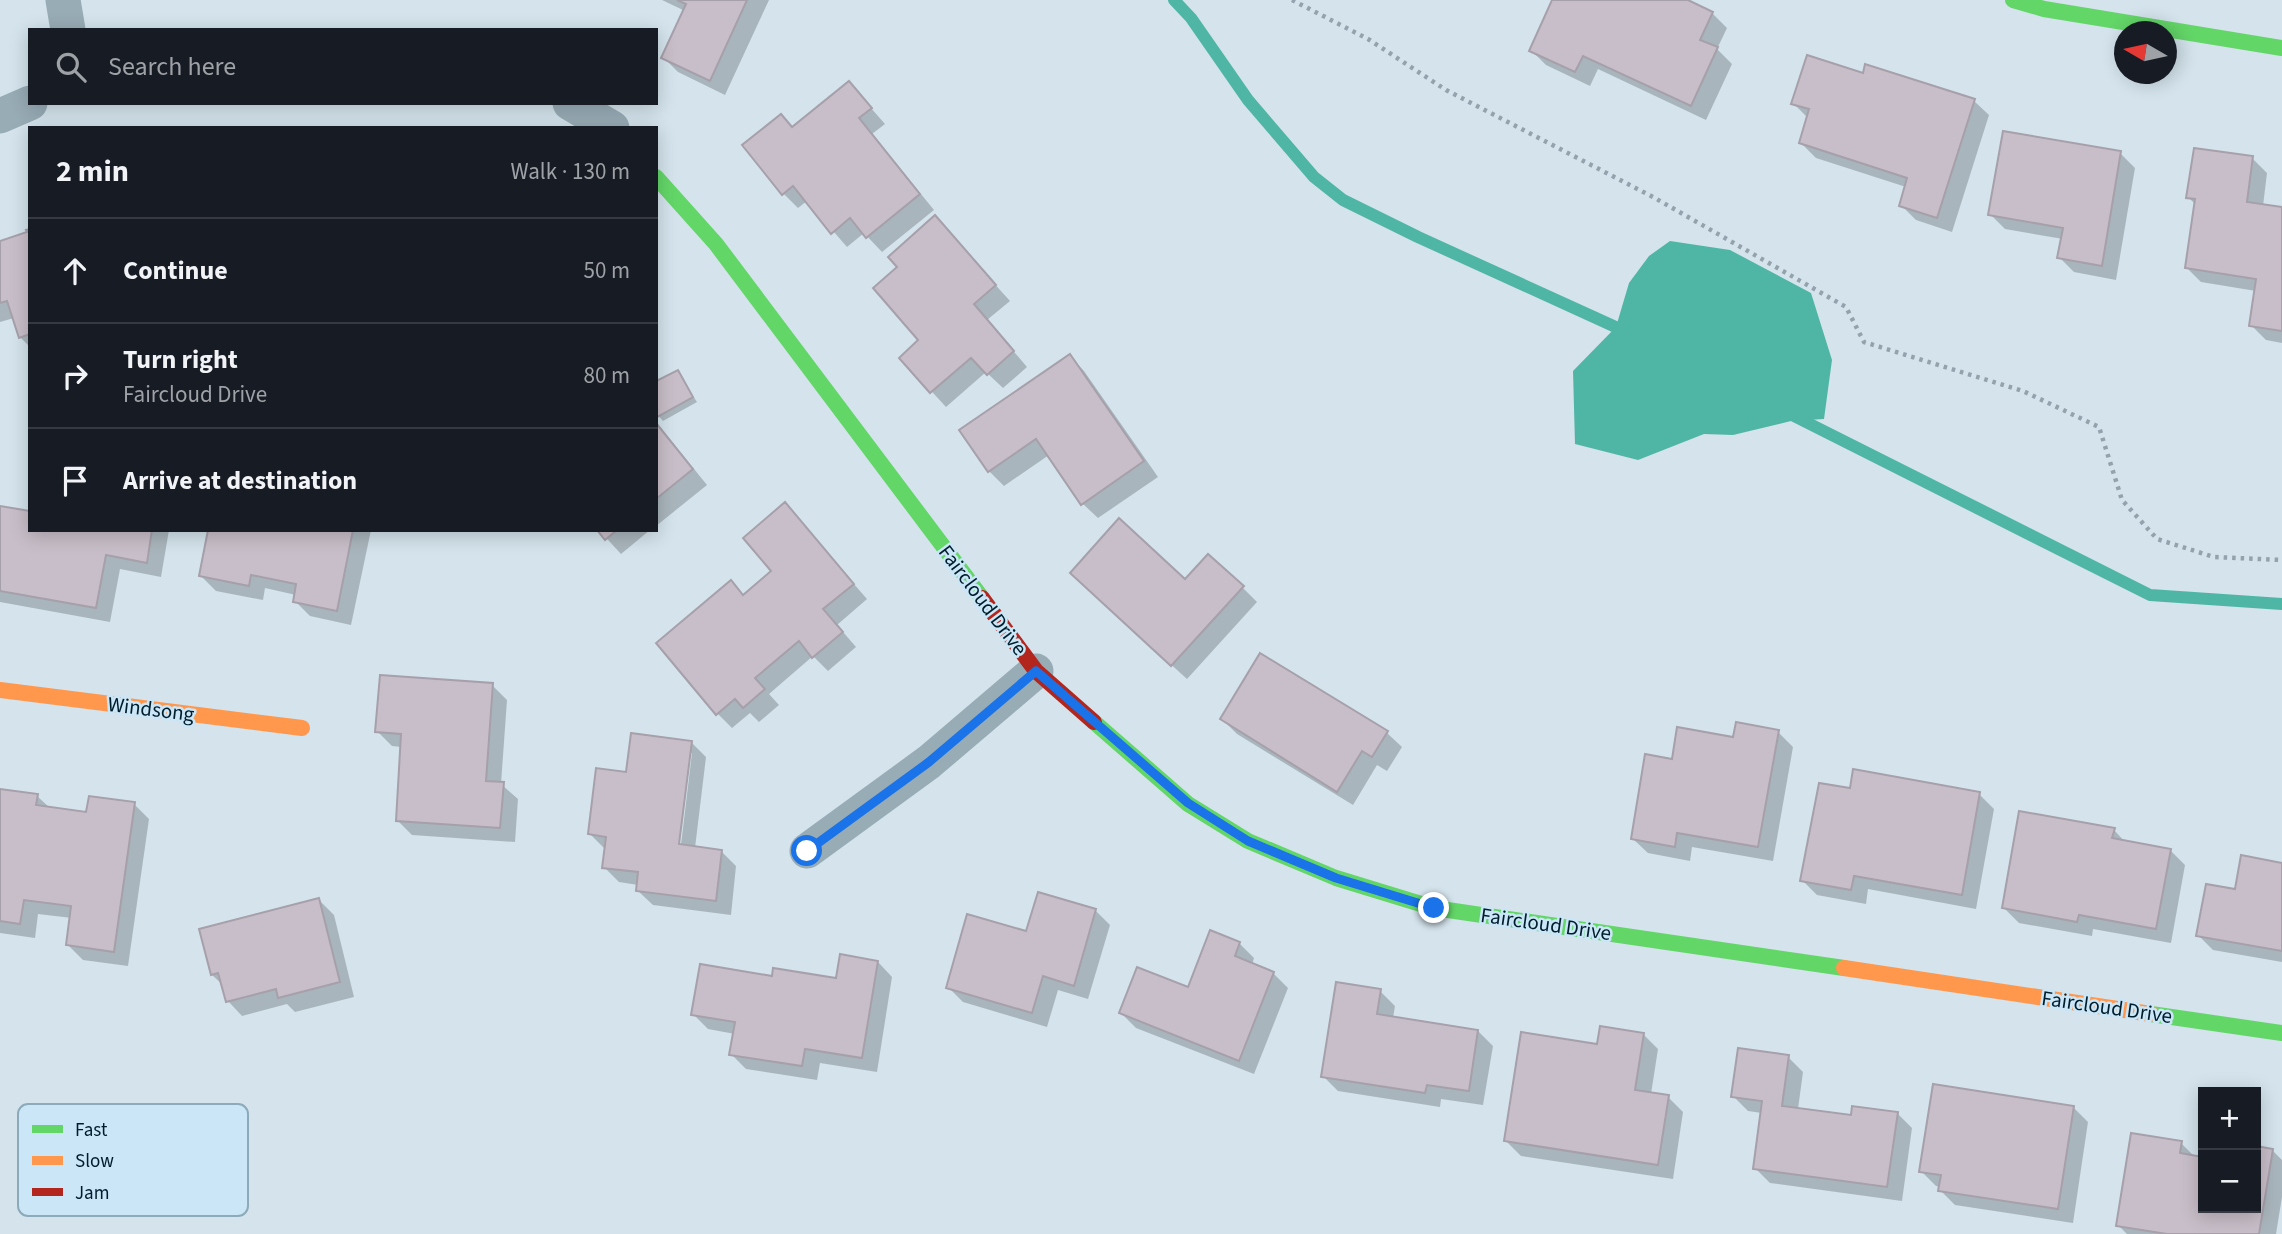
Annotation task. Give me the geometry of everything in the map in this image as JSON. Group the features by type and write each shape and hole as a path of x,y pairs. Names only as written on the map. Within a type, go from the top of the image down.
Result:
{"street":[{"path":"63,0 68,28"},
{"path":"2013,0 2044,9 2282,48"},
{"path":"0,116 28,104"},
{"path":"573,105 609,126"},
{"name":"Faircloud Drive","path":"658,179 716,244 1036,671 1188,803 1248,841 1336,878 1434,908 2282,1032"},
{"path":"807,851 929,762 1036,671"},
{"name":"Windsong","path":"0,690 302,728"}],"path":[{"path":"1292,0 1368,38 1446,90 1653,197 1846,307 1864,342 2023,391 2099,427 2122,500 2157,539 2214,557 2282,560"}],"shaded area":[{"path":"1670,241 1730,250 1811,293 1832,360 1824,419 1791,421 1733,435 1704,434 1638,460 1575,444 1573,371 1616,327 1629,283 1649,256"}],"building":[{"path":"677,0 747,0 710,81 661,58 686,4"},
{"path":"1552,0 1688,0 1713,12 1700,40 1718,47 1691,106 1583,56 1575,72 1529,51"},
{"path":"1807,55 1863,73 1865,64 1975,99 1937,218 1899,206 1907,178 1799,143 1809,109 1791,104"},
{"path":"849,81 872,108 859,118 920,194 866,238 850,218 831,234 793,186 782,195 742,145 781,114 792,127"},
{"path":"2003,131 2121,151 2102,266 2057,258 2063,228 1988,215"},
{"path":"2194,148 2253,156 2247,202 2282,207 2282,331 2249,326 2256,279 2185,268 2195,199 2186,198"},
{"path":"935,215 996,285 974,304 1014,351 987,375 971,358 930,393 899,358 918,340 873,288 897,267 888,257"},
{"path":"28,230 28,335 19,338 7,301 0,303 0,241 27,232"},
{"path":"1070,354 1144,461 1081,505 1036,439 988,472 959,430"},
{"path":"678,370 693,397 658,416 658,380"},
{"path":"658,425 693,469 658,497"},
{"path":"785,502 854,584 823,609 843,632 812,658 799,641 755,678 765,689 743,708 735,699 716,715 656,643 731,580 743,595 771,571 743,538"},
{"path":"0,506 28,511 28,532 152,532 147,563 106,555 96,608 0,591"},
{"path":"1119,518 1185,579 1208,554 1244,586 1171,666 1070,573"},
{"path":"208,532 353,532 337,611 293,602 296,584 251,575 249,586 199,576"},
{"path":"599,532 615,532 605,540"},
{"path":"1260,653 1388,731 1372,757 1362,751 1337,792 1220,719"},
{"path":"380,675 493,683 486,781 504,782 500,828 396,821 401,734 375,732"},
{"path":"1736,722 1779,730 1758,847 1677,833 1675,847 1631,839 1645,754 1672,759 1677,727 1733,737"},
{"path":"631,733 692,741 679,844 722,850 716,901 636,891 638,872 602,868 606,837 588,834 596,768 626,772"},
{"path":"1853,769 1980,792 1962,895 1854,876 1851,890 1800,881 1819,783 1850,788"},
{"path":"0,789 38,794 36,805 86,812 89,796 135,802 114,952 66,945 71,906 24,900 20,924 0,921"},
{"path":"2019,811 2115,828 2112,838 2171,849 2156,929 2079,915 2077,922 2002,908"},
{"path":"2241,855 2282,863 2282,951 2196,936 2206,884 2235,889"},
{"path":"1038,892 1096,909 1074,986 1043,976 1032,1013 946,988 967,914 1026,931"},
{"path":"319,898 340,982 278,998 276,989 226,1002 218,973 211,975 199,929"},
{"path":"1210,930 1240,942 1235,956 1274,972 1239,1061 1119,1013 1137,967 1188,987"},
{"path":"840,954 878,961 862,1058 805,1049 802,1066 729,1055 735,1022 691,1015 700,964 772,976 773,968 836,978"},
{"path":"1336,982 1381,989 1377,1014 1478,1030 1469,1091 1427,1085 1425,1093 1321,1077"},
{"path":"1600,1026 1644,1033 1635,1090 1669,1095 1658,1165 1504,1141 1521,1032 1597,1044"},
{"path":"1738,1048 1789,1055 1782,1106 1851,1115 1852,1106 1898,1112 1887,1187 1753,1169 1762,1101 1731,1097"},
{"path":"1933,1084 2074,1106 2058,1209 1938,1191 1941,1175 1919,1172"},
{"path":"2131,1133 2182,1141 2180,1153 2198,1156 2198,1213 2261,1213 2261,1147 2273,1149 2259,1234 2167,1234 2116,1226"}],"waterway":[{"path":"1174,0 1191,18 1248,100 1314,177 1343,200 1631,334"},
{"path":"1788,413 2150,595 2282,604"}],"traffic: fast":[{"path":"2013,0 2044,9 2282,48"},
{"path":"658,179 716,244 982,598"},
{"path":"1094,722 1188,804 1248,841 1336,878 1434,908 1844,968"},
{"path":"2151,1014 2282,1033"}],"traffic: slow":[{"path":"0,690 302,728"},
{"path":"1844,968 2151,1014"}],"traffic: jam":[{"path":"982,598 1036,671 1094,722"}],"route":[{"path":"807,851 929,762 1036,671 1188,803 1248,841 1336,878 1434,908"}]}
